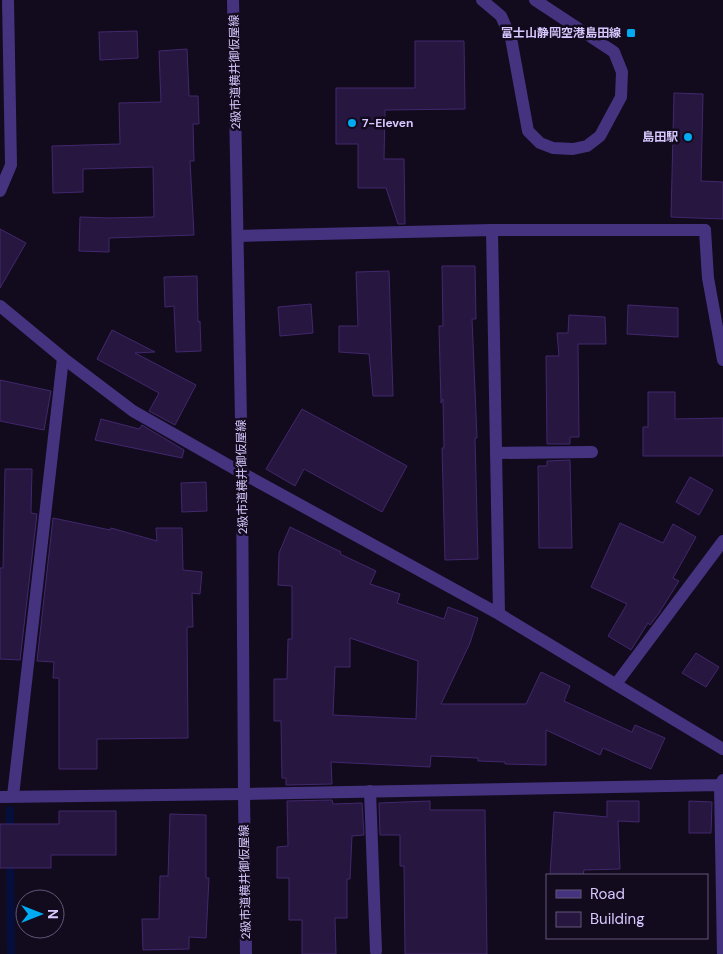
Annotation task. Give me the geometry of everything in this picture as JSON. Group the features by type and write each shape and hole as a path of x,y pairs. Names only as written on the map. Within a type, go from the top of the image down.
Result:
{"street":[{"path":"0,191 11,165 8,0"},
{"name":"2級市道横井御仮屋線","path":"233,0 242,473 246,954"},
{"path":"482,0 501,16 511,38 528,131 540,143 553,148 573,149 587,146 600,136 621,97 622,72 614,52 535,0"},
{"path":"492,230 500,614"},
{"path":"238,236 492,230 705,230 708,278 723,360"},
{"path":"0,306 63,358 133,411 500,614 723,749"},
{"path":"13,796 63,358"},
{"path":"496,453 592,452"},
{"path":"616,684 723,541"},
{"path":"0,797 244,794 722,782 723,954"},
{"path":"370,791 376,951"}],"building":[{"path":"137,31 138,58 100,60 99,32"},
{"path":"415,41 464,41 465,109 385,110 384,159 404,159 405,224 398,224 386,188 358,188 358,144 336,144 336,88 415,88"},
{"path":"187,49 189,96 198,96 199,124 193,124 194,161 190,161 194,235 109,238 109,252 79,251 80,217 154,217 153,167 83,169 83,192 53,193 52,146 120,144 119,103 161,102 159,51"},
{"name":"島田駅","path":"674,93 703,94 701,181 723,182 723,219 671,217"},
{"path":"0,229 26,243 0,288"},
{"path":"442,266 475,266 476,319 472,319 477,438 475,438 478,559 445,560 442,448 444,448 443,399 441,403 439,326 443,326"},
{"path":"389,271 393,396 373,396 369,354 339,352 339,326 358,326 356,272"},
{"path":"197,276 201,351 176,352 174,306 165,307 164,277"},
{"path":"311,304 313,333 280,336 278,307"},
{"path":"628,305 678,308 678,337 627,334"},
{"path":"569,315 605,317 606,344 578,344 579,437 570,437 570,444 547,444 546,356 559,356 557,333 568,333"},
{"path":"112,330 155,352 135,353 196,385 175,425 149,411 159,393 97,359"},
{"path":"0,380 51,391 44,430 0,421"},
{"path":"648,392 675,392 675,419 723,418 723,456 643,456 643,427 648,427"},
{"path":"302,409 407,466 382,512 304,469 295,486 266,469"},
{"path":"101,419 139,429 142,425 184,450 182,458 95,440"},
{"path":"570,460 572,548 539,548 538,466 547,466 547,461"},
{"path":"5,469 32,469 31,513 37,514 20,660 0,659 0,568 3,568"},
{"path":"690,477 713,490 699,515 676,502"},
{"path":"206,482 207,511 182,512 181,483"},
{"path":"53,518 110,530 111,528 157,541 156,528 182,528 183,570 202,572 200,594 192,593 193,627 187,627 188,738 97,739 97,769 59,769 59,678 53,678 54,662 37,661"},
{"path":"620,523 663,543 673,524 696,537 673,578 679,581 659,613 650,625 648,623 631,650 608,636 627,604 591,587"},
{"path":"290,527 376,571 370,584 400,594 397,603 444,619 448,607 478,618 470,643 441,704 526,704 541,672 570,686 564,701 632,732 635,725 665,738 651,769 603,748 600,755 546,730 546,765 505,764 505,762 478,761 478,758 431,756 430,767 331,762 332,784 286,785 286,778 282,778 281,721 274,721 274,679 287,679 288,639 292,639 292,586 278,585 279,553","holes":["350,638 418,661 416,719 333,715 335,667 350,667"]},
{"path":"696,653 719,667 706,687 682,673"},
{"path":"332,800 333,804 362,803 364,835 352,836 350,879 347,879 347,918 335,918 336,954 302,954 302,920 289,920 289,878 277,878 277,847 288,846 287,801"},
{"path":"430,801 430,810 485,810 487,954 405,954 404,866 400,866 400,835 380,835 379,803"},
{"path":"607,801 639,801 639,822 618,821 620,869 584,870 583,874 550,874 554,812 607,817"},
{"path":"689,801 712,802 711,833 689,833"},
{"path":"59,811 116,811 116,855 51,855 51,868 0,868 0,824 59,824"},
{"path":"170,814 206,815 206,878 209,878 206,938 189,937 189,949 143,950 142,919 159,919 160,876 168,876"}],"waterway":[{"path":"10,810 10,833"},
{"path":"10,859 11,954"}],"place":[{"name":"富士山静岡空港島田線","path":"631,33"},
{"name":"7-Eleven","path":"352,123"},
{"name":"島田駅","path":"688,137"}]}
